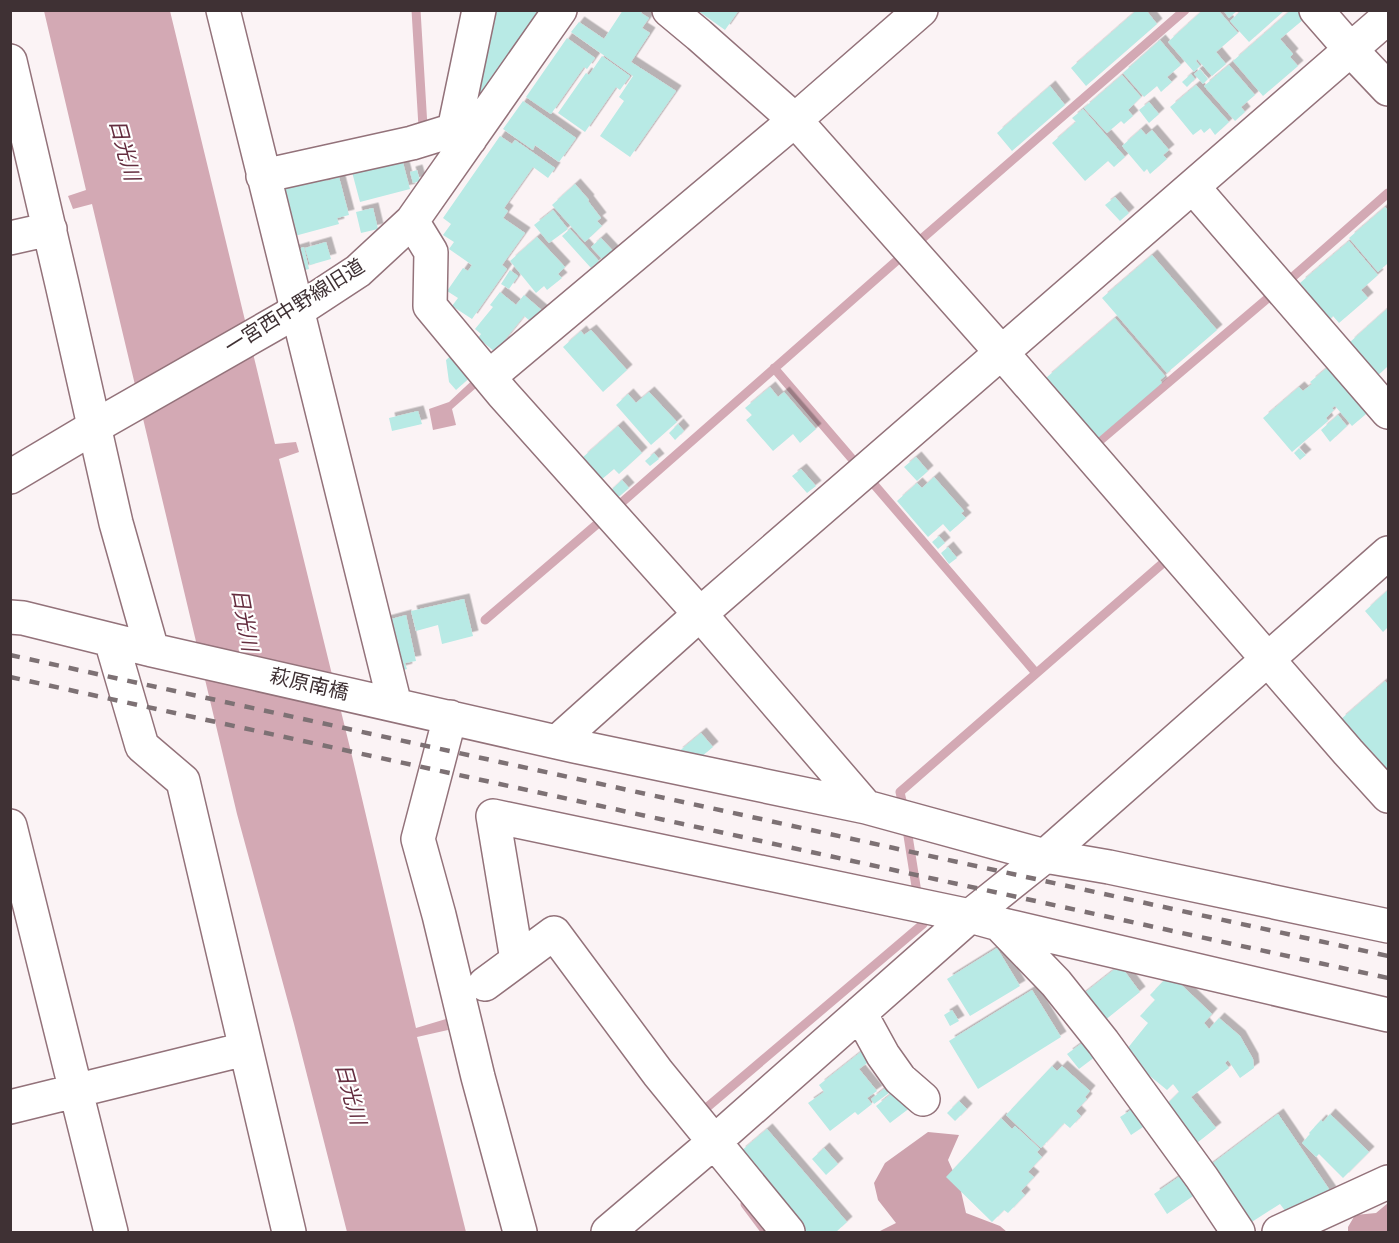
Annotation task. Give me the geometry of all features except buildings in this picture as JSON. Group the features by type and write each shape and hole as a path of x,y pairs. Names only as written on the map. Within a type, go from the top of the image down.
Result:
{"street":[{"path":"223,10 395,705"},
{"path":"263,176 412,143 462,135 478,10"},
{"name":"一宮西中野線旧道","path":"10,477 297,311 358,271 412,221 462,135 560,10"},
{"path":"669,10 795,120 1389,796"},
{"path":"489,377 795,120 921,10"},
{"path":"1316,10 1389,89"},
{"path":"556,742 700,614 1389,18"},
{"path":"10,61 116,523 152,650"},
{"path":"1193,187 1389,412"},
{"path":"412,221 431,252 430,306 489,377 700,614 866,807"},
{"path":"10,238 50,228"},
{"path":"608,1233 860,1013 985,920 1045,855 1389,554"},
{"name":"萩原南橋","path":"10,617 23,618 152,650 556,742 866,807 1045,855 1389,926"},
{"path":"111,640 142,746 183,781 289,1233"},
{"path":"450,717 418,839 520,1233"},
{"path":"517,960 493,816 985,920 1389,1015"},
{"path":"10,826 111,1233"},
{"path":"985,920 1056,983 1202,1178 1238,1233"},
{"path":"485,984 554,933 658,1073 788,1233"},
{"path":"860,1013 900,1079 923,1099"},
{"path":"10,1107 245,1048"},
{"path":"1279,1233 1389,1182"}],"shaded area":[{"path":"928,1132 959,1135 948,1160 960,1187 966,1213 1000,1226 1007,1232 878,1232 896,1223 878,1200 874,1183 885,1163"},
{"path":"1388,1203 1388,1232 1348,1232 1348,1227 1355,1215 1376,1213"}],"water":[{"name":"日光川","path":"44,11 170,11 275,444 296,442 299,452 279,459 416,1028 446,1019 448,1030 417,1037 466,1232 347,1232 237,814 92,204 73,209 68,196 86,190"},
{"path":"480,373 485,380 452,409 456,425 433,430 429,409 449,402"}],"waterway":[{"path":"416,10 423,127"},
{"path":"485,620 1185,10"},
{"path":"1101,448 1097,443 1388,193"},
{"path":"774,368 1036,673"},
{"path":"904,810 900,792 1170,557"},
{"path":"906,823 918,899"},
{"path":"698,1115 923,924 921,912"},
{"path":"745,1204 766,1232"}],"railway":[{"path":"10,655 1388,956"},
{"path":"10,677 1388,978"}]}
